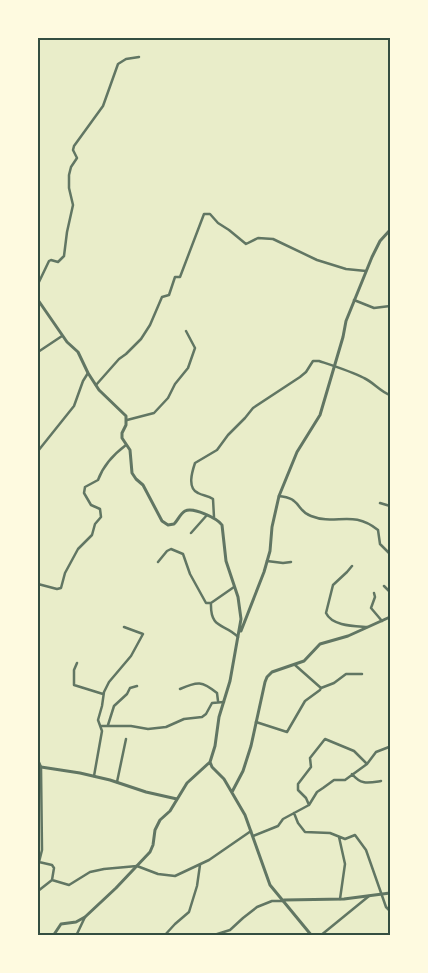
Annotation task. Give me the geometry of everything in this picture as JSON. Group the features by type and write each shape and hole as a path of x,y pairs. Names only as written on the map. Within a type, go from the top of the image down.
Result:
{"street":[{"path":"38,284 48,261 58,262 64,256 74,202 68,188 69,175 77,158 73,150 74,146 103,106 120,62 139,57"},
{"path":"96,385 118,359 137,344 148,330 162,298 169,295 175,277 180,277 204,214 210,214 218,223 247,244 258,238 273,239 317,260 346,269 366,271"},
{"path":"238,637 257,592 267,561 279,496 297,452 320,415 346,321 374,251 390,230"},
{"path":"38,300 62,336 76,350 96,385 106,398 123,413 127,420 122,436 130,450 130,465 133,475 143,485 164,523 168,525 174,524 182,513 190,510 219,520 223,527 226,561 238,597 241,620 230,681 219,717 215,746 210,762 187,783 170,810 159,822 150,852 103,902 76,922 61,924 53,936"},
{"path":"354,300 374,308 390,306"},
{"path":"127,420 154,412 168,398 175,384 188,368 195,348 186,331"},
{"path":"38,352 62,336"},
{"path":"214,517 213,499 210,496 197,493 193,488 191,476 196,461 216,450 252,408 300,377 313,362 317,360 365,378 390,395"},
{"path":"38,451 74,406 82,381 88,373"},
{"path":"38,584 57,589 62,586 65,573 71,561 78,549 92,535 95,524 101,517 100,509 92,505 84,493 85,487 98,480 102,468 126,445"},
{"path":"279,496 294,500 301,511 312,517 355,518 365,521 378,530 380,544 390,554"},
{"path":"380,503 390,506"},
{"path":"191,533 207,515"},
{"path":"158,562 171,548 183,554 202,597 206,602 211,603"},
{"path":"267,561 291,562"},
{"path":"352,566 332,584 326,613 332,620 349,625 368,627"},
{"path":"384,586 390,592"},
{"path":"211,603 234,587"},
{"path":"374,594 375,597 371,608 382,621"},
{"path":"211,603 212,619 238,637"},
{"path":"232,792 243,771 251,746 267,677 274,671 295,665 307,658 320,644 348,636 390,617"},
{"path":"94,776 102,731 98,720 103,694 109,682 122,669 134,652 143,634 124,627"},
{"path":"77,663 74,670 74,684 103,694"},
{"path":"295,665 321,688"},
{"path":"256,722 287,732 305,701 321,688 334,683 346,674 362,674"},
{"path":"180,689 192,683 203,684 217,693 218,701"},
{"path":"108,725 114,706 127,694 130,688 137,686"},
{"path":"101,726 132,726 148,729 166,726 184,719 202,717 206,714 212,703 224,702"},
{"path":"116,782 126,739"},
{"path":"309,805 306,798 298,790 298,784 311,767 310,758 325,739 354,751 367,764"},
{"path":"253,836 278,826 283,819 309,805 317,792 334,780 345,780 367,764 376,752 389,747"},
{"path":"38,760 41,768 42,808 42,850 38,863 52,865 54,868 52,880 38,891"},
{"path":"210,762 212,767 224,779 245,815 269,883 312,936"},
{"path":"41,768 94,776 146,792 177,799"},
{"path":"352,774 357,780 364,783 381,781"},
{"path":"38,810 42,808"},
{"path":"294,813 298,823 305,832 330,834 345,839 356,835 366,850 381,895 386,907 390,911"},
{"path":"52,880 69,885 90,872 137,866 158,874 175,876 201,864 251,831"},
{"path":"339,837 345,864 340,899"},
{"path":"164,936 189,912 201,864"},
{"path":"211,936 230,930 257,907 272,901 340,899 390,893"},
{"path":"320,936 369,896"},
{"path":"76,936 85,917"}]}
